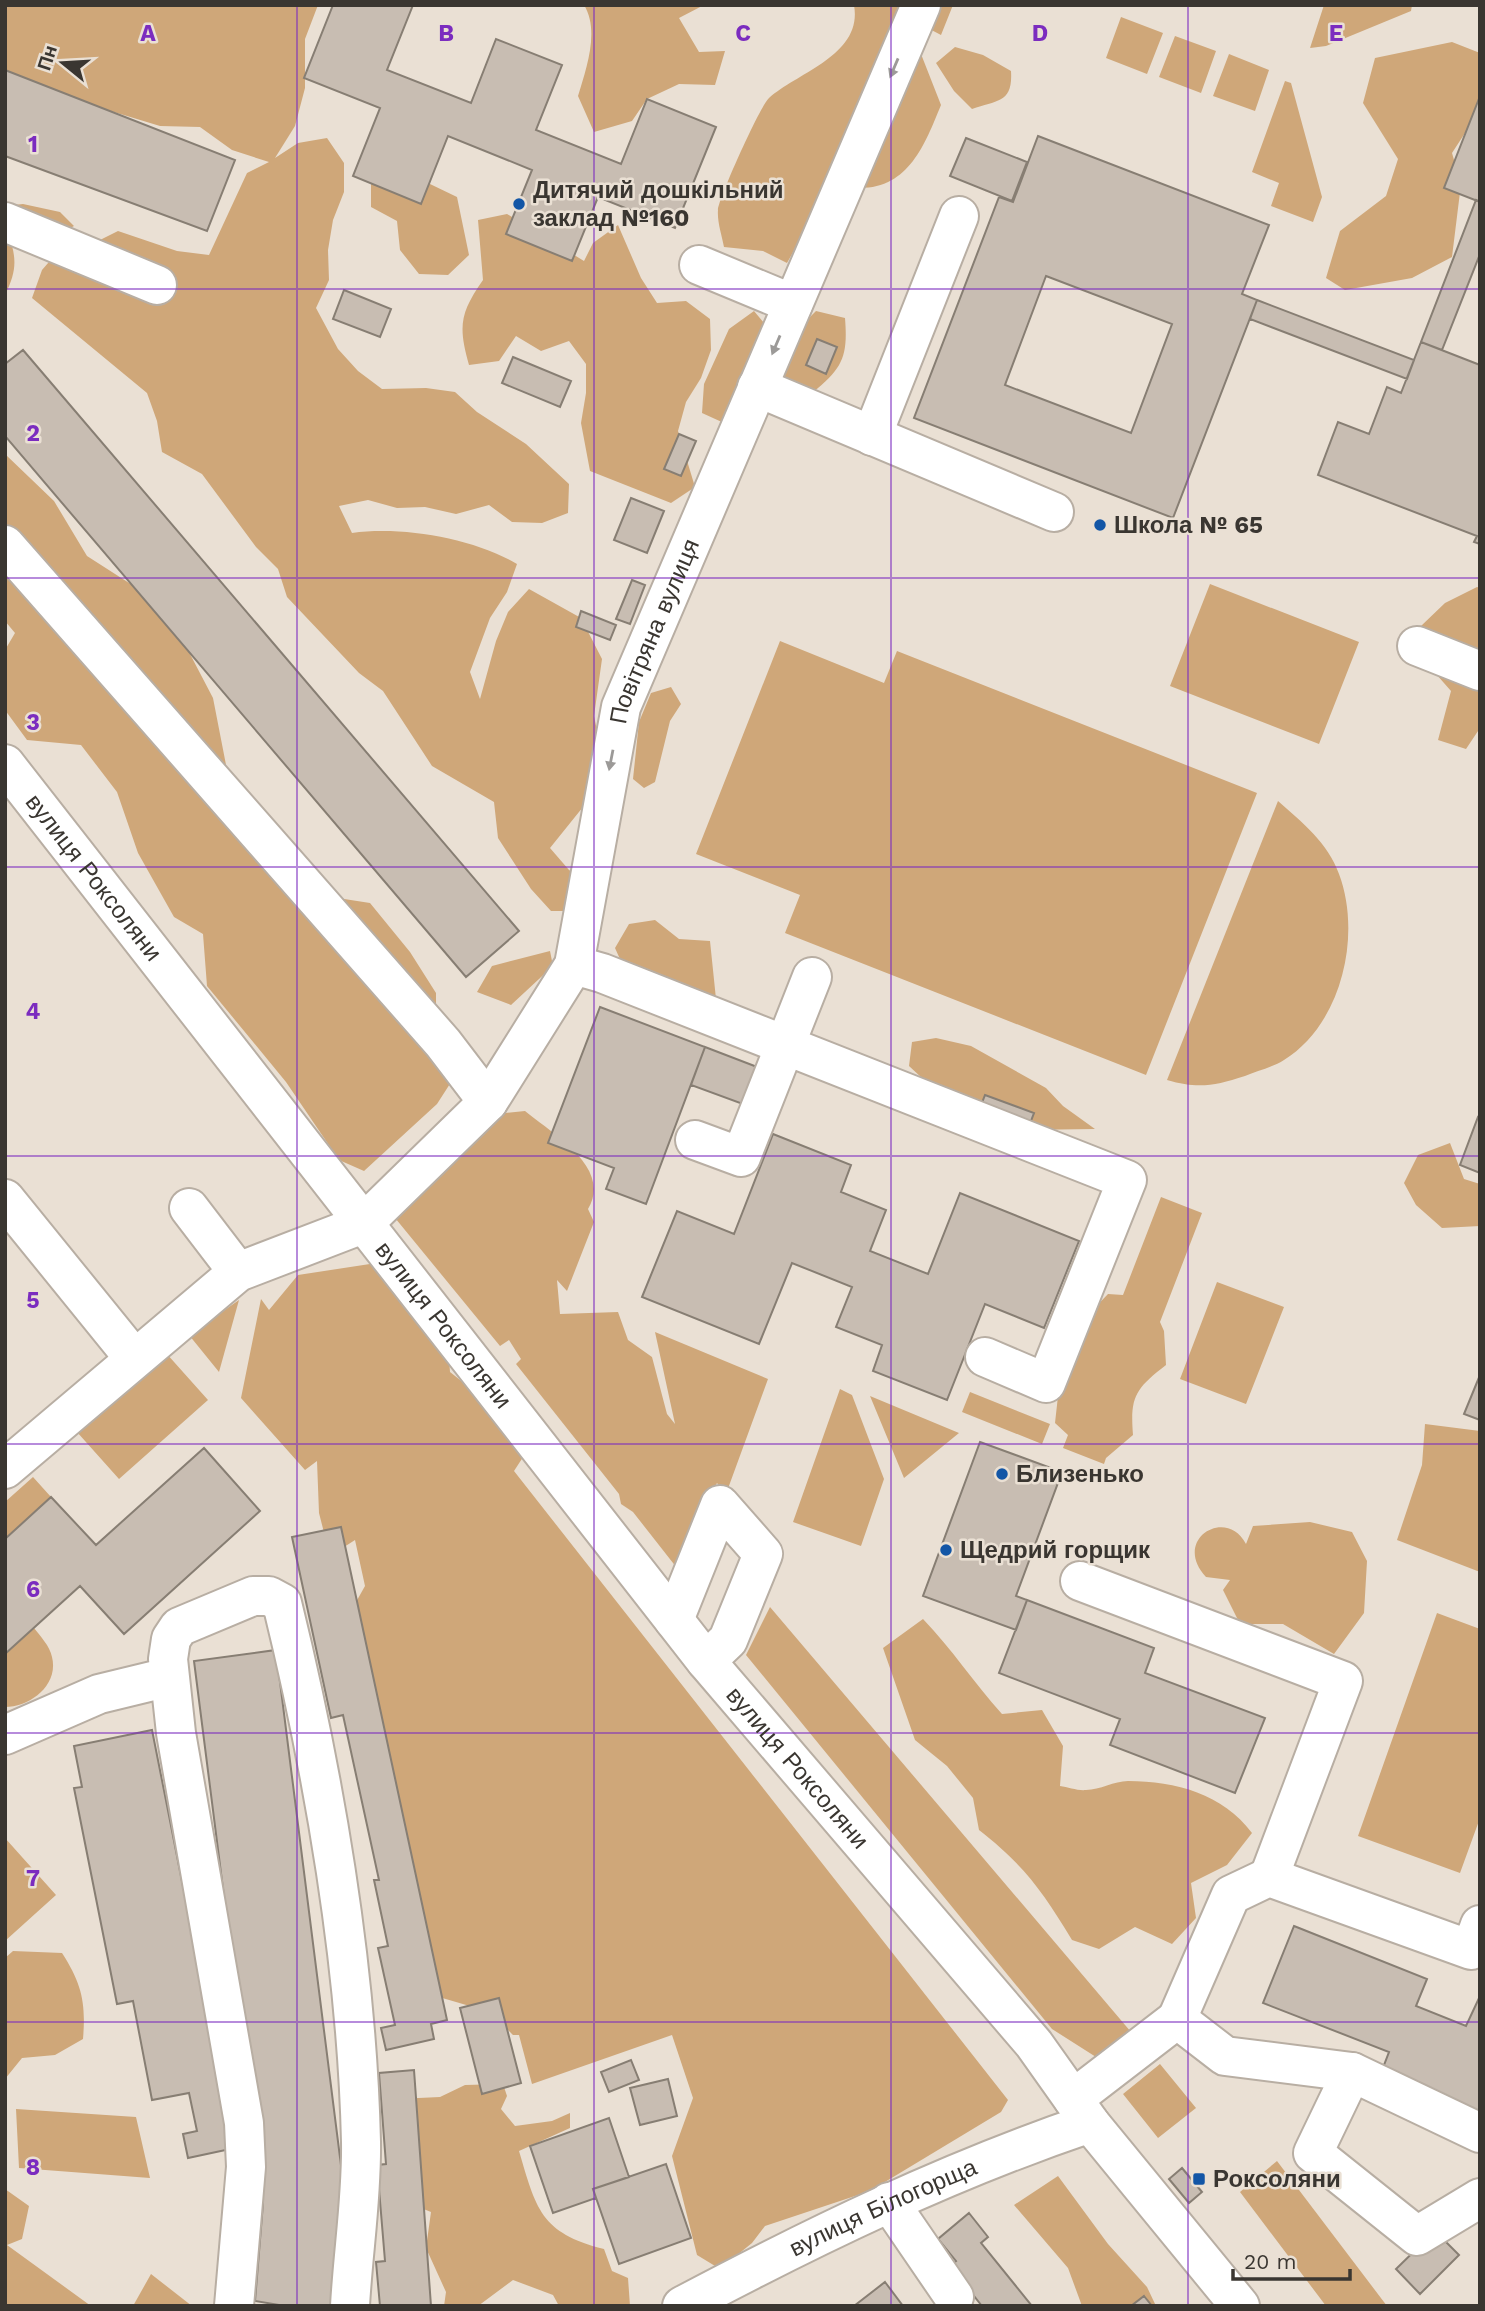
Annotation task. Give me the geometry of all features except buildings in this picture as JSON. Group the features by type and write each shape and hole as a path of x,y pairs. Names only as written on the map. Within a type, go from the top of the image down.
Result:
{"street":[{"name":"Повітряна вулиця","path":"363,1224 488,1102 574,965 621,707 921,5"},
{"path":"872,436 959,216"},
{"path":"5,222 157,285"},
{"path":"699,265 793,304"},
{"path":"757,387 1054,512"},
{"path":"5,545 443,1043 488,1102"},
{"path":"1418,646 1480,671"},
{"name":"вулиця Роксоляни","path":"5,764 706,1661 1034,2043 1082,2111 1240,2306"},
{"path":"574,965 602,973 1127,1180 1046,1383 985,1357"},
{"path":"695,1140 741,1157 812,977"},
{"path":"5,1199 134,1358"},
{"path":"189,1208 238,1272"},
{"name":"вулиця Роксоляни","path":"5,1469 238,1272 363,1224"},
{"path":"674,1620 720,1505 763,1555 728,1640 706,1661"},
{"path":"1080,1581 1343,1681 1269,1877 1231,1895 1177,2019 1225,2056 1352,2071 1480,2133"},
{"path":"234,2306 246,2167 244,2123 169,1677 171,1639 179,1627 253,1596 269,1596 282,1603 309,1711 334,1872 355,2043 361,2189 350,2306"},
{"path":"5,1735 99,1694 169,1677"},
{"path":"1269,1877 1471,1951 1480,1925"},
{"name":"вулиця Білогорща","path":"682,2306 889,2202 1004,2152 1082,2111 1177,2019"},
{"path":"1352,2071 1313,2153 1417,2236 1480,2198"},
{"path":"889,2202 954,2297"}],"shaded area":[{"path":"5,5 318,5 305,39 305,88 295,126 275,158 298,143 327,138 344,163 344,192 333,220 328,250 329,280 316,308 338,349 358,371 382,389 426,388 455,392 477,412 526,444 569,484 568,513 542,523 512,522 489,505 456,514 425,507 397,508 368,500 339,506 352,533 393,531 437,536 480,547 517,564 507,592 490,618 470,672 480,699 496,641 508,612 529,589 581,618 602,659 594,716 600,745 587,802 550,848 569,870 594,886 580,911 551,911 531,889 498,838 494,802 432,766 383,691 359,673 287,597 278,569 256,547 202,474 162,452 157,421 147,393 32,298 42,270 62,247 92,244 118,231 177,251 209,255 247,173 269,162 232,150 200,127 160,126 71,99 5,74"},
{"path":"584,5 704,5 679,18 699,52 725,51 715,85 679,84 647,99 632,121 594,132 578,96 588,62 591,38 589,15"},
{"path":"854,5 913,5 843,163 787,263 763,251 724,247 718,210 757,117 769,98 839,50 849,37 854,22"},
{"path":"927,5 953,5 941,35 918,23"},
{"path":"1324,5 1412,5 1411,11 1326,46 1310,48"},
{"path":"1121,17 1163,33 1147,74 1106,58"},
{"path":"1175,36 1216,51 1201,93 1159,77"},
{"path":"1452,42 1480,53 1480,110 1452,153 1461,184 1452,257 1412,278 1345,290 1326,278 1340,231 1386,196 1398,159 1363,103 1375,58"},
{"path":"955,47 983,55 1011,71 1009,89 1002,99 972,109 954,91 936,63"},
{"path":"921,54 941,105 928,134 913,161 903,172 891,181 860,188 912,63"},
{"path":"1229,54 1269,70 1255,111 1213,96"},
{"path":"1285,81 1291,83 1322,197 1313,222 1271,206 1279,183 1252,172"},
{"path":"371,179 430,184 457,197 469,255 448,275 419,274 400,250 397,221 371,207"},
{"path":"23,204 60,212 74,226 44,243 8,233 14,264 12,279 5,295 5,206"},
{"path":"507,214 584,261 593,243 618,225 641,278 657,303 686,301 710,319 711,350 701,378 686,402 678,431 695,487 671,503 590,471 581,423 586,393 586,364 569,341 541,351 516,336 499,361 469,365 463,340 463,320 483,280 478,220"},
{"path":"754,311 773,334 724,423 702,413 704,384 729,329"},
{"path":"816,311 845,318 844,352 837,368 813,392 775,387 795,332"},
{"path":"5,454 54,501 87,556 140,590 179,633 213,698 227,770 325,896 370,903 410,952 436,993 436,1033 455,1076 437,1104 364,1171 339,1160 286,1082 207,986 203,934 174,917 138,853 117,792 81,745 27,740 5,710 5,650 15,633 5,621"},
{"path":"1210,584 1359,642 1319,744 1170,686"},
{"path":"1477,587 1480,588 1480,728 1466,749 1438,740 1451,691 1422,658 1421,626 1445,603"},
{"path":"780,641 884,683 897,651 1257,793 1146,1075 785,933 800,895 696,854"},
{"path":"671,687 681,704 670,721 655,782 644,788 633,779 639,722 651,693"},
{"path":"1278,801 1328,852 1339,874 1346,898 1347,950 1333,1001 1304,1044 1275,1065 1215,1084 1188,1085 1167,1080"},
{"path":"655,920 679,939 710,941 716,999 624,968 615,948 629,924"},
{"path":"550,951 553,966 511,1005 477,992 492,966"},
{"path":"936,1038 971,1046 1046,1088 1063,1106 1095,1129 1023,1130 948,1102 909,1066 912,1042"},
{"path":"525,1111 576,1152 592,1179 594,1194 588,1209 594,1222 567,1291 557,1280 560,1314 618,1312 628,1340 652,1357 667,1414 675,1424 655,1332 768,1379 726,1494 717,1483 707,1502 684,1577 633,1512 621,1504 619,1494 516,1364 521,1359 509,1340 500,1346 391,1213 496,1114"},
{"path":"1450,1143 1464,1179 1480,1184 1480,1226 1442,1228 1416,1205 1404,1183 1418,1155"},
{"path":"1161,1197 1202,1213 1160,1322 1164,1331 1166,1365 1147,1381 1137,1395 1133,1411 1133,1435 1106,1458 1104,1464 1063,1448 1068,1435 1055,1423 1058,1396 1083,1320 1108,1294 1123,1295"},
{"path":"383,1262 446,1318 450,1372 504,1415 527,1451 514,1471 1008,2100 1001,2112 870,2191 765,2226 752,2243 720,2269 697,2255 672,2156 693,2098 672,2035 532,2084 519,2035 513,2035 490,2012 439,1997 347,1618 365,1586 355,1540 330,1556 319,1513 317,1461 305,1470 241,1398 261,1299 269,1310 298,1275"},
{"path":"1217,1282 1284,1307 1246,1404 1180,1379"},
{"path":"239,1300 219,1372 189,1335"},
{"path":"166,1353 208,1400 119,1479 77,1432"},
{"path":"840,1389 852,1395 884,1479 861,1546 793,1522"},
{"path":"970,1392 1050,1424 1042,1444 962,1412"},
{"path":"870,1396 959,1433 904,1478"},
{"path":"1425,1424 1480,1431 1480,1572 1397,1540 1422,1465"},
{"path":"33,1477 51,1497 5,1539 5,1502"},
{"path":"1310,1522 1352,1532 1367,1561 1364,1613 1334,1654 1283,1624 1240,1624 1223,1590 1230,1580 1206,1577 1197,1563 1195,1550 1198,1540 1206,1532 1216,1528 1227,1528 1237,1533 1246,1544 1253,1526"},
{"path":"770,1607 1131,2032 1096,2057 1052,2029 746,1655"},
{"path":"1437,1613 1480,1629 1480,1818 1460,1873 1358,1836"},
{"path":"923,1619 1002,1714 1042,1710 1063,1746 1060,1786 1086,1790 1128,1781 1181,1787 1213,1799 1227,1808 1252,1833 1227,1865 1191,1883 1196,1918 1172,1944 1135,1927 1099,1949 1072,1940 1032,1880 979,1830 973,1798 947,1766 915,1740 883,1648"},
{"path":"34,1628 51,1653 51,1677 33,1699 5,1707 5,1654"},
{"path":"5,1838 56,1895 5,1941"},
{"path":"13,1951 62,1953 81,1994 83,2039 55,2055 22,2058 5,2079 5,1958"},
{"path":"1160,2064 1196,2108 1158,2138 1123,2094"},
{"path":"503,2084 507,2096 501,2109 515,2126 552,2121 570,2113 570,2128 519,2151 530,2188 536,2203 553,2226 583,2243 604,2249 612,2271 628,2278 630,2306 559,2306 553,2295 513,2280 478,2306 444,2306 446,2292 426,2248 431,2212 401,2200 397,2099 440,2097 465,2085"},
{"path":"16,2109 136,2117 150,2178 19,2168"},
{"path":"1277,2161 1387,2306 1326,2306 1240,2192"},
{"path":"1058,2176 1108,2244 1147,2287 1156,2306 1082,2306 1068,2268 1014,2205"},
{"path":"5,2189 29,2206 22,2239 7,2245 91,2306 5,2306"},
{"path":"151,2274 192,2306 133,2306"}],"place":[{"name":"Дитячий дошкільний заклад №160","path":"519,204"},
{"name":"Школа № 65","path":"1100,525"},
{"name":"Близенько","path":"1002,1474"},
{"name":"Щедрий горщик","path":"946,1550"},
{"name":"Роксоляни","path":"1199,2179"}]}
